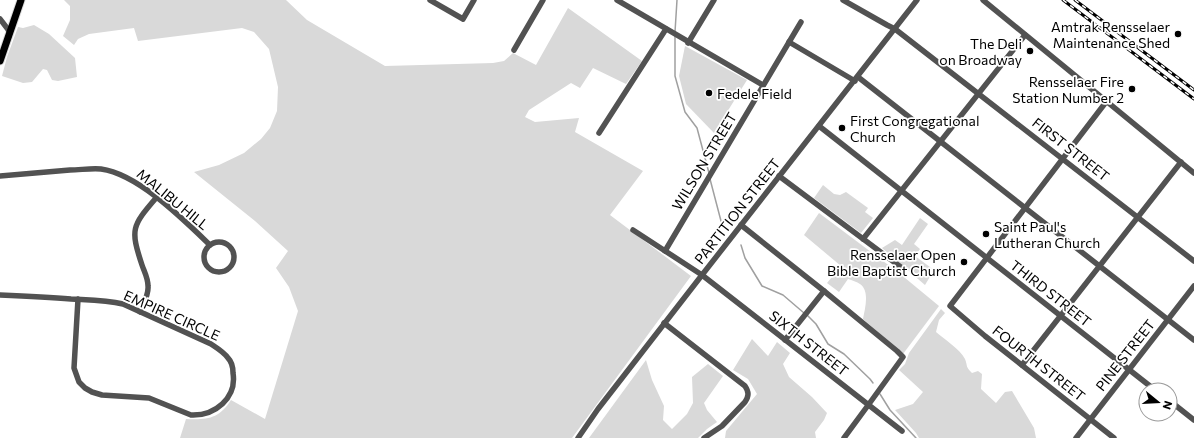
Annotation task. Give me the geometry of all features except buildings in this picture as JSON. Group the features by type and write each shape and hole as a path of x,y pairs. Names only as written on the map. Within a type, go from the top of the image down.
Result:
{"main road":[{"path":"0,61 21,0"}],"street":[{"path":"430,0 463,19 474,0"},
{"path":"514,50 543,0"},
{"path":"617,0 763,85"},
{"path":"688,42 714,0"},
{"name":"FIRST STREET","path":"843,0 895,29 1138,216 1194,261"},
{"name":"PARTITION STREET","path":"578,438 598,409 664,323 917,0"},
{"path":"983,0 1194,173"},
{"path":"0,19 10,32"},
{"name":"WILSON STREET","path":"665,250 801,22"},
{"path":"600,132 668,30"},
{"path":"863,239 1025,35"},
{"path":"789,42 856,79 940,141 1194,340"},
{"path":"987,258 1106,102"},
{"name":"THIRD STREET","path":"819,126 1145,382"},
{"path":"1022,365 1181,162"},
{"name":"MALIBU HILL","path":"0,176 56,171 102,170 126,177 156,198 188,224 210,245"},
{"path":"779,176 902,268"},
{"path":"140,312 148,287 135,243 134,233 141,215 156,198"},
{"path":"741,225 824,291 903,357 844,438"},
{"name":"SIXTH STREET","path":"633,230 702,274 902,431"},
{"name":"MALIBU HILL","path":"219,242 228,245 232,249 233,259 228,268 215,271 208,266 205,262 205,253 210,245 219,242"},
{"name":"FOURTH STREET","path":"987,258 950,306 1114,438"},
{"name":"PINE STREET","path":"1076,438 1194,286"},
{"path":"785,340 824,291"},
{"path":"0,295 78,299"},
{"name":"EMPIRE CIRCLE","path":"78,299 123,304 221,350 228,358 232,366 234,377 233,389 227,400 220,407 206,414 191,415 149,398 102,395 85,388 79,382 74,368 78,299"},
{"path":"664,323 745,386 748,394 745,402 722,426 704,438"},
{"path":"1178,408 1194,420"}],"shaded area":[{"path":"64,0 286,0 307,20 385,66 493,63 504,61 513,53 536,65 568,8 642,61 626,84 593,68 580,88 571,83 529,110 525,117 535,122 579,118 575,132 643,171 610,215 691,276 572,438 180,438 186,419 200,419 217,415 231,400 265,419 298,311 289,287 276,268 288,251 255,221 194,172 219,165 244,153 261,139 270,128 277,111 278,87 269,49 254,32 242,28 138,41 134,28 89,34 78,39 74,45 63,36 70,20 70,6"},
{"path":"34,25 49,34 75,58 77,77 58,81 52,80 47,70 43,69 32,82 23,83 2,76 18,27 23,28"},
{"name":"Fedele Field","path":"685,46 747,80 714,133 686,104 679,76"},
{"path":"823,185 834,194 840,195 846,192 868,208 865,212 873,218 861,233 814,198"},
{"path":"819,213 899,273 939,306 903,354 863,319 866,305 866,295 860,284 848,279 839,292 827,283 841,266 804,235"},
{"path":"920,218 928,224 914,244 920,249 915,256 934,270 925,285 882,248 895,240 902,245"},
{"path":"941,309 945,313 939,320 936,332 952,344 963,355 968,368 972,373 978,371 982,374 981,389 996,403 1005,392 1012,391 1034,428 1036,438 919,438 895,410 913,404 923,392 899,370 905,364 909,353"},
{"path":"752,339 768,356 777,342 790,353 783,364 789,377 812,397 827,413 824,420 815,432 816,438 725,438 726,431 757,394 748,379 733,370"},
{"path":"646,360 652,380 664,406 663,420 672,429 687,414 693,403 692,377 708,364 723,376 704,403 707,410 717,422 698,438 589,438"}],"waterway":[{"path":"675,32 677,0"},
{"path":"675,36 675,76 685,112 697,128 709,173"},
{"path":"710,179 721,221 725,226"},
{"path":"741,245 745,258 762,286 783,295 804,313"},
{"path":"807,315 816,324 828,344 844,354 873,383"},
{"path":"880,394 890,410 916,438"}],"railway":[{"path":"1063,0 1194,99"},
{"path":"1075,0 1194,90"}],"place":[{"name":"Amtrak Rensselaer Maintenance Shed","path":"1178,34"},
{"name":"The Deli on Broadway","path":"1030,51"},
{"name":"Rensselaer Fire Station Number 2","path":"1132,89"},
{"name":"Fedele Field","path":"709,93"},
{"name":"First Congregational Church","path":"842,128"},
{"name":"Saint Paul's Lutheran Church","path":"986,234"},
{"name":"Rensselaer Open Bible Baptist Church","path":"964,262"}]}
